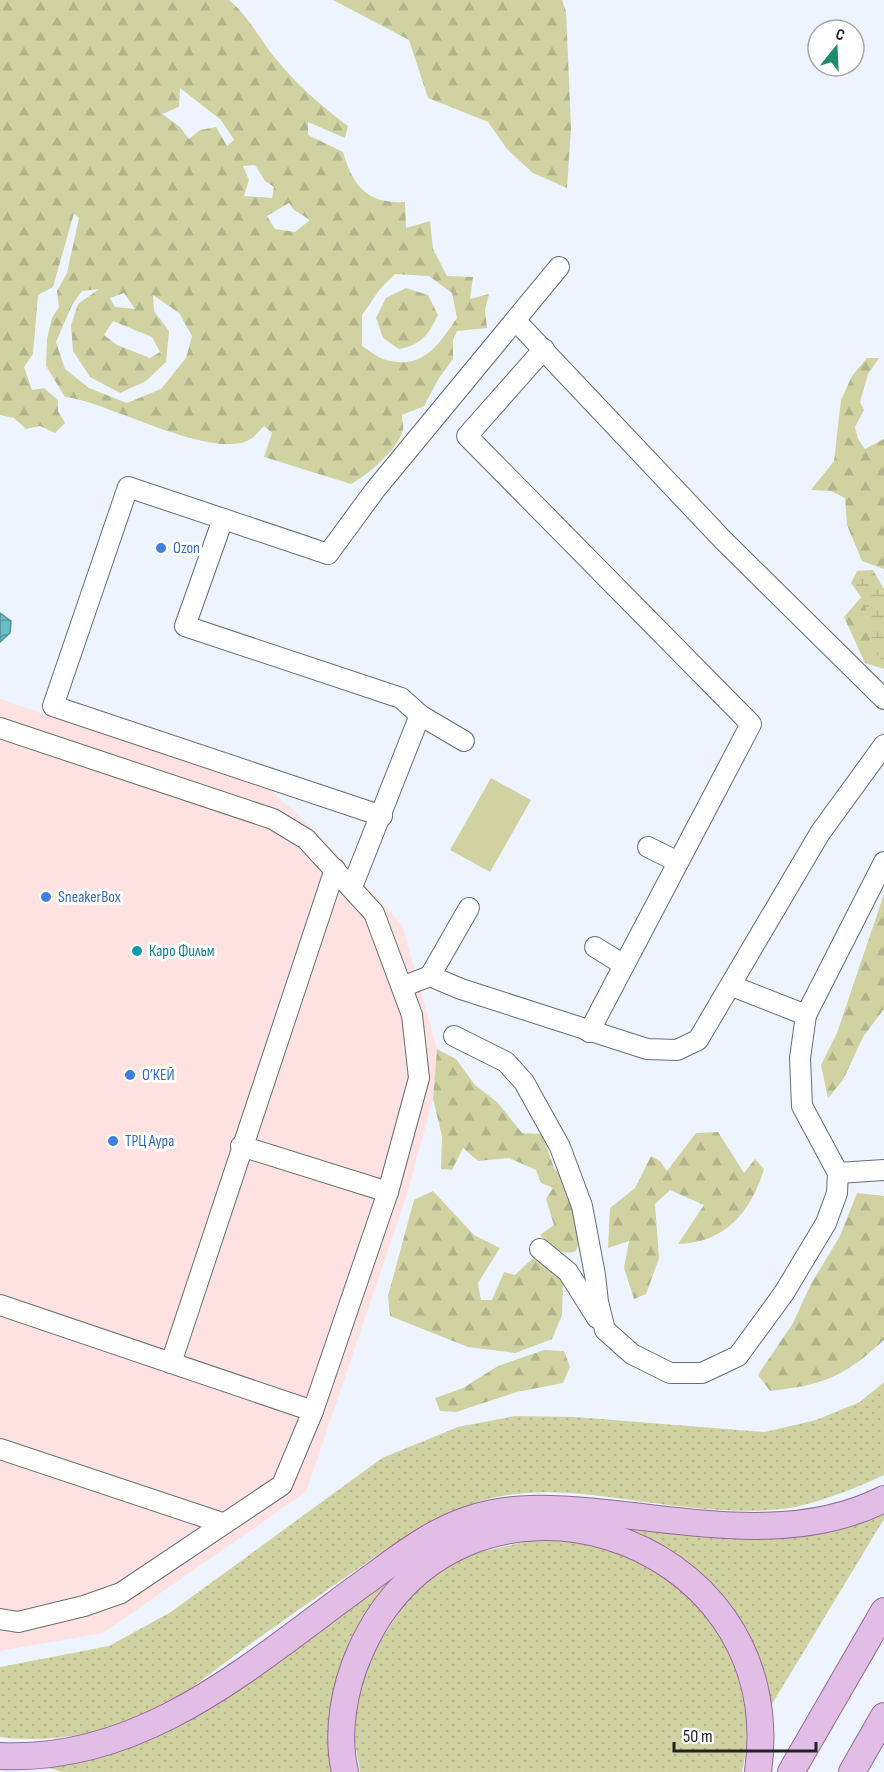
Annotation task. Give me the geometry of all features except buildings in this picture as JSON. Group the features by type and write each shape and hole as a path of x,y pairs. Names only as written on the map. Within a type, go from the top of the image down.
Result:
{"main road":[{"path":"0,1756 34,1756 93,1746 129,1736 164,1720 233,1677 412,1548 450,1527 480,1515 548,1508 691,1522 791,1525 819,1522 856,1513 884,1498"},
{"path":"345,1772 342,1737 349,1687 363,1646 389,1603 424,1570 450,1553 500,1533 537,1527 581,1530 627,1541 663,1560 699,1590 726,1621 752,1676 762,1733 758,1772"},
{"path":"791,1772 884,1611"},
{"path":"852,1772 884,1717"},
{"path":"863,1772 884,1717"}],"lane":[{"path":"382,816 53,706 128,487 328,554 375,490 559,267"},
{"path":"516,321 723,540 884,699"},
{"path":"544,349 467,436 751,724 589,1032"},
{"path":"223,519 185,626 401,698 420,715 464,741"},
{"path":"352,887 420,715"},
{"path":"0,1619 18,1622 84,1606 121,1593 222,1523 282,1485 313,1411 388,1192 419,1077 412,1015 374,913 306,839 273,819 2,734"},
{"path":"430,976 589,1032 647,1049 677,1050 698,1040 732,986 820,833 884,745"},
{"path":"648,847 678,862"},
{"path":"540,1249 567,1272 605,1330 632,1354 670,1373 702,1373 738,1356 784,1293 826,1223 837,1193 838,1173 802,1106 800,1058 806,1016 884,862"},
{"path":"171,1363 241,1146 336,869"},
{"path":"402,987 430,976 469,908"},
{"path":"595,947 624,965"},
{"path":"732,986 806,1016"},
{"path":"454,1036 506,1062 524,1082 560,1147 582,1206 605,1330"},
{"path":"241,1146 388,1192"},
{"path":"838,1173 884,1170"},
{"path":"0,1305 313,1411"},
{"path":"0,1449 222,1523"}],"shaded area":[{"path":"0,699 270,790 314,829 402,925 437,1049 433,1099 407,1194 306,1492 103,1633 0,1651"}],"green space":[{"path":"0,0 229,0 243,14 292,78 348,126 345,138 308,122 308,135 343,152 352,175 364,191 381,200 405,202 406,228 430,221 433,249 447,276 473,277 470,299 489,294 485,310 487,328 457,331 453,340 453,359 439,378 424,406 402,415 403,430 395,445 373,468 351,484 264,457 272,433 264,426 251,439 234,444 212,443 65,397 46,366 47,339 52,318 59,307 57,291 67,273 79,218 74,213 53,287 38,295 33,354 24,367 32,390 44,388 58,400 58,411 65,423 55,433 40,426 26,429 14,418 0,415","holes":["180,88 221,120 234,140 227,146 216,127 200,130 189,139 180,127 162,114 179,107","255,165 265,181 274,187 272,198 244,196 249,180 243,166","289,203 294,210 310,220 295,232 275,229 267,216","395,274 429,276 452,293 457,318 429,353 420,358 399,362 383,359 362,346 362,315 380,289","99,289 78,304 71,325 73,351 90,377 120,393 146,381 166,362 169,331 154,311 153,295 179,313 192,336 186,358 161,389 127,403 89,388 65,369 56,342 72,305 82,291","124,293 135,309 115,307 110,298","113,321 152,337 160,352 150,358 117,345 104,335"]},
{"path":"333,0 562,0 566,11 571,128 567,188 533,173 507,149 488,122 428,98 409,40"},
{"path":"406,288 428,295 438,315 423,338 413,345 399,349 383,338 376,318 386,298"},
{"path":"867,358 879,358 868,374 860,402 864,410 855,427 858,439 865,449 884,439 884,569 862,561 847,525 845,498 831,491 811,490 834,461 841,400 852,376"},
{"path":"873,570 884,589 884,664 870,643 870,620 863,600 851,583 857,571"},
{"path":"863,595 884,610 884,669 865,663 844,617"},
{"path":"491,778 531,800 490,872 450,850"},
{"path":"884,894 884,1009 863,1037 843,1080 828,1098 821,1065 837,1033"},
{"path":"437,1049 456,1059 475,1085 497,1102 522,1133 542,1134 554,1168 567,1184 580,1239 576,1251 565,1253 560,1251 540,1235 554,1225 546,1199 553,1188 541,1183 536,1170 509,1158 478,1161 463,1148 452,1170 441,1169 442,1136 433,1099"},
{"path":"718,1132 744,1173 755,1159 764,1169 752,1199 734,1222 722,1231 709,1238 678,1244 704,1205 670,1190 655,1204 659,1258 646,1294 634,1299 624,1268 629,1241 608,1248 610,1208 635,1188 651,1156 660,1161 667,1171 696,1133"},
{"path":"433,1191 474,1235 500,1248 478,1283 481,1300 492,1300 504,1272 515,1275 533,1258 563,1281 562,1315 552,1339 515,1353 468,1347 390,1316 388,1296 414,1200"},
{"path":"857,1193 884,1196 884,1340 857,1363 832,1377 805,1386 770,1391 758,1375 793,1323 811,1284 840,1236"},
{"path":"544,1350 564,1351 570,1367 563,1383 517,1392 456,1412 440,1411 435,1398 463,1388 498,1366"},
{"path":"884,1382 884,1475 854,1488 803,1505 754,1511 700,1509 565,1493 514,1494 489,1499 449,1513 408,1535 187,1690 150,1713 121,1725 70,1736 34,1739 0,1737 0,1667 109,1646 171,1612 382,1458 458,1427 515,1416 575,1417 765,1432 816,1420 860,1402"},
{"path":"884,1511 884,1519 769,1709 765,1677 753,1645 735,1614 712,1585 688,1562 669,1549 604,1523"},
{"path":"465,1532 391,1586 369,1610 354,1635 344,1663 338,1772 62,1772 40,1765 99,1754 430,1549"},
{"path":"537,1539 601,1546 643,1561 672,1580 698,1605 719,1635 734,1668 744,1702 747,1737 742,1772 360,1772 355,1742 356,1708 365,1666 406,1601 436,1574 467,1555"}],"water":[{"path":"0,613 11,621 10,633 0,642"}],"place":[{"name":"Ozon","path":"161,548"},
{"name":"SneakerBox","path":"46,897"},
{"name":"Каро Фильм","path":"137,951"},
{"name":"О’КЕЙ","path":"130,1075"},
{"name":"ТРЦ Аура","path":"113,1141"}]}
